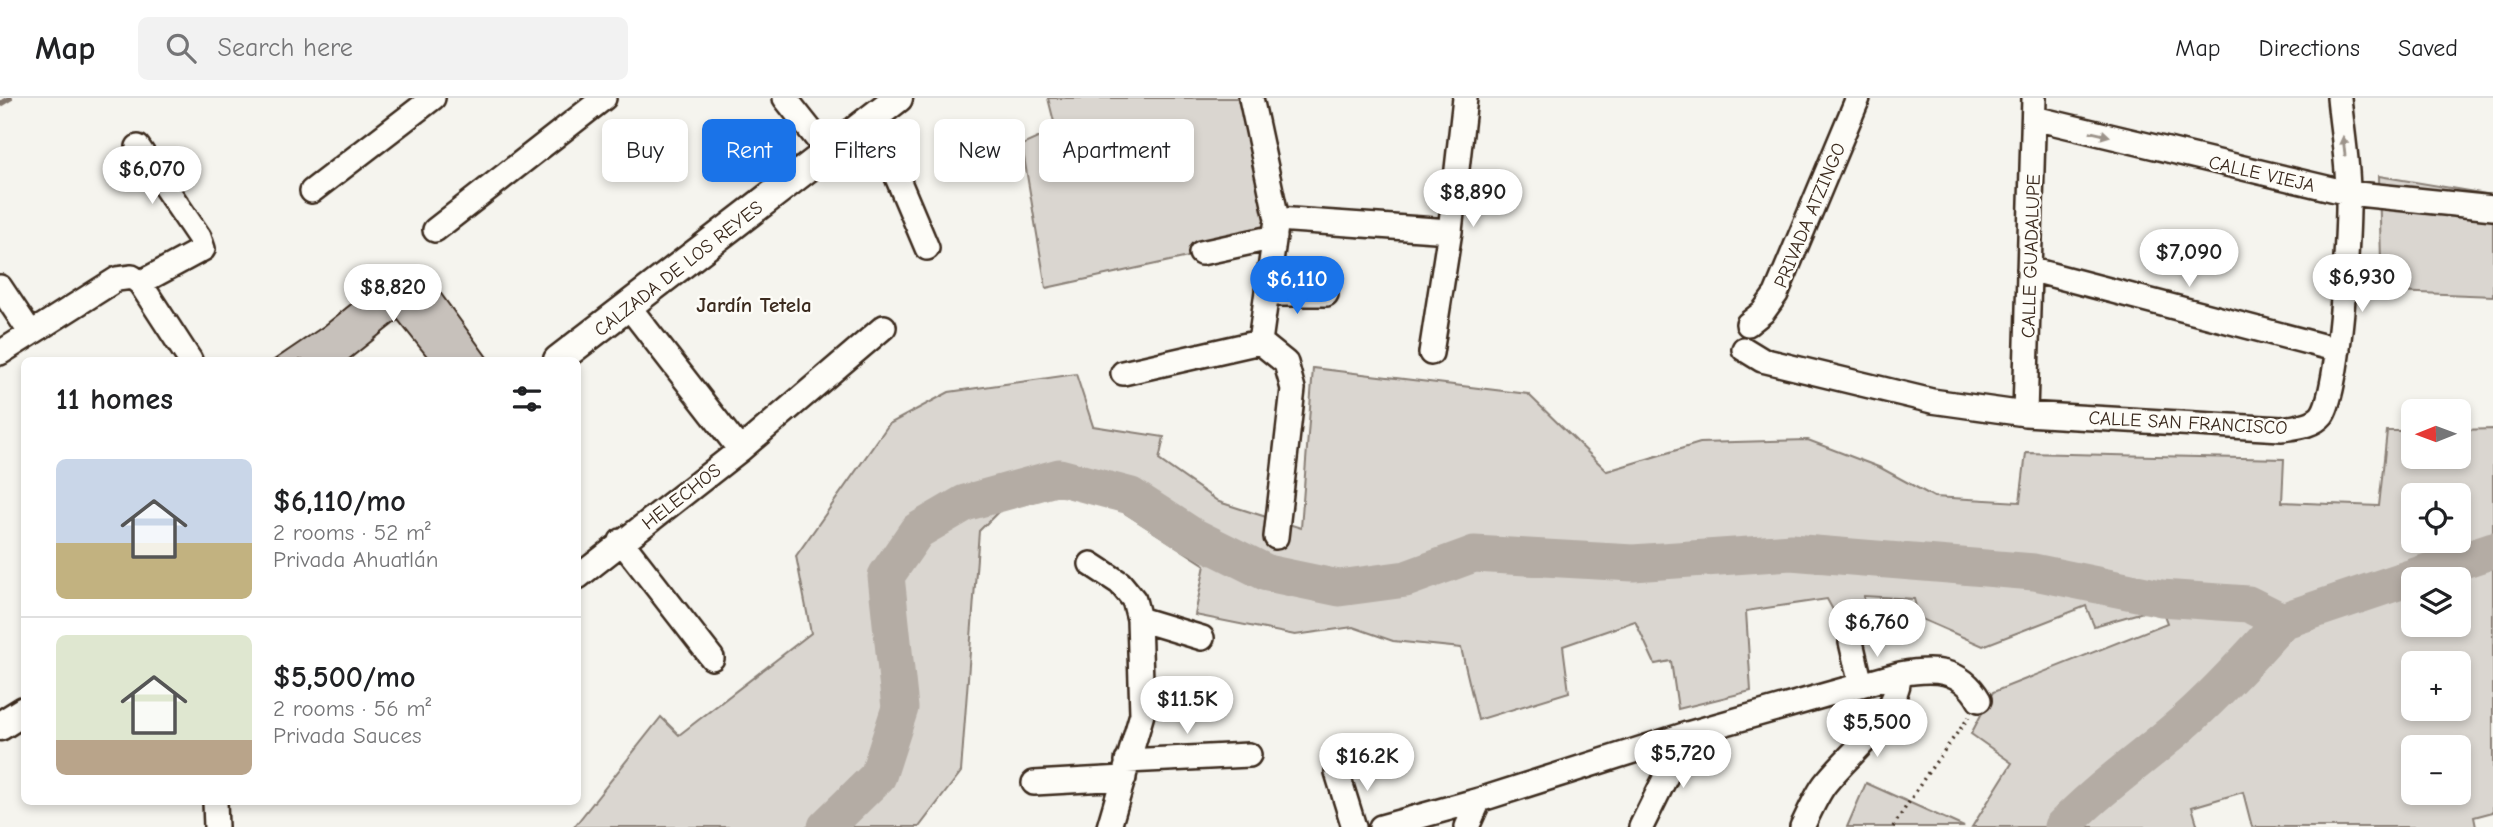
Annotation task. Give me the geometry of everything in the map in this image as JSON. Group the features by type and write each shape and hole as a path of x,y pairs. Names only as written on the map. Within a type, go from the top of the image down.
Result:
{"street":[{"path":"312,191 433,98"},
{"path":"435,230 604,98"},
{"path":"785,98 810,130"},
{"name":"CALZADA DE LOS REYES","path":"872,118 898,98"},
{"path":"1251,98 1276,228 1261,342"},
{"path":"1431,353 1450,231 1465,98"},
{"name":"PRIVADA ATZINGO","path":"1748,324 1763,312 1776,293 1858,98"},
{"name":"CALLE SAN FRANCISCO","path":"1744,349 1762,360 1932,401 2025,414 2282,429 2303,426 2320,418 2328,405 2337,351 2348,193 2339,98"},
{"name":"CALLE VIEJA","path":"2034,108 2348,193 2493,208"},
{"name":"CALLE GUADALUPE","path":"2025,414 2034,108"},
{"path":"872,118 927,248"},
{"path":"138,147 200,237 203,249 140,283"},
{"name":"CALZADA DE LOS REYES","path":"562,357 810,164"},
{"path":"1201,253 1276,228 1450,231"},
{"path":"2029,269 2337,351"},
{"path":"0,353 117,279 132,278 140,283 188,357"},
{"path":"0,287 30,332"},
{"path":"1268,294 1326,294"},
{"path":"629,307 740,450"},
{"name":"HELECHOS","path":"581,574 740,450 884,327"},
{"path":"1124,373 1261,342"},
{"path":"1261,342 1286,363 1293,389 1276,537"},
{"name":"HELECHOS","path":"621,541 712,658"},
{"path":"1091,564 1120,583 1133,600 1139,619 1142,715 1109,827"},
{"path":"1139,619 1202,638"},
{"path":"1851,642 1861,685"},
{"path":"1381,827 1479,800 1687,734 1900,674 1922,670 1946,672 1970,684 1979,700"},
{"path":"1802,827 1824,786 1886,718 1897,697 1900,674"},
{"path":"0,726 21,713"},
{"path":"1641,827 1687,734"},
{"path":"1034,783 1249,755"},
{"path":"1338,772 1354,827"},
{"path":"1466,827 1479,800"},
{"path":"215,805 216,827"}],"path":[{"path":"1893,827 1927,774 1962,730 1979,700"}],"shaded area":[{"path":"1048,98 1261,98 1277,219 1289,235 1046,288 1025,163 1025,144 1039,138 1039,182 1194,182 1194,119 1053,119"},
{"path":"2379,176 2493,195 2493,296 2395,292 2393,264 2381,263"},
{"path":"1313,368 1528,394 1607,471 1700,443 1808,440 1881,468 1934,497 2020,502 2026,453 2284,459 2282,502 2379,506 2387,431 2401,431 2401,469 2471,469 2471,430 2493,429 2493,812 2474,817 2476,827 2252,827 2243,792 2192,807 2198,827 1972,827 2012,763 1971,734 1993,692 2167,623 2161,607 2094,626 2086,606 1983,646 1919,618 1914,599 1864,596 1864,624 1839,621 1827,599 1746,611 1751,691 1678,709 1671,661 1655,664 1635,621 1563,646 1569,692 1478,720 1461,648 1393,641 1353,627 1295,635 1195,615 1205,565 1100,497 1063,493 1005,505 979,531 961,772 919,827 574,827 661,717 679,735 811,633 796,556 889,424 949,392 1076,374 1093,426 1164,437 1159,460 1219,502 1301,528"},
{"path":"1866,783 1964,827 1847,827"}],"building":[{"path":"423,269 487,357 428,357 398,320 352,357 278,357 324,326 391,272 402,286"}],"waterway":[{"path":"0,104 10,98"},
{"path":"826,827 878,776 900,708 886,576 917,531 965,503 1059,477 1131,496 1191,535 1267,573 1339,588 1406,579 1474,554 1633,563 1791,552 2034,572 2161,598 2248,604 2282,621 2201,707 2092,798 2062,827"},
{"path":"2282,621 2493,550"}],"district":[{"name":"Jardín Tetela","path":"754,305"}]}
